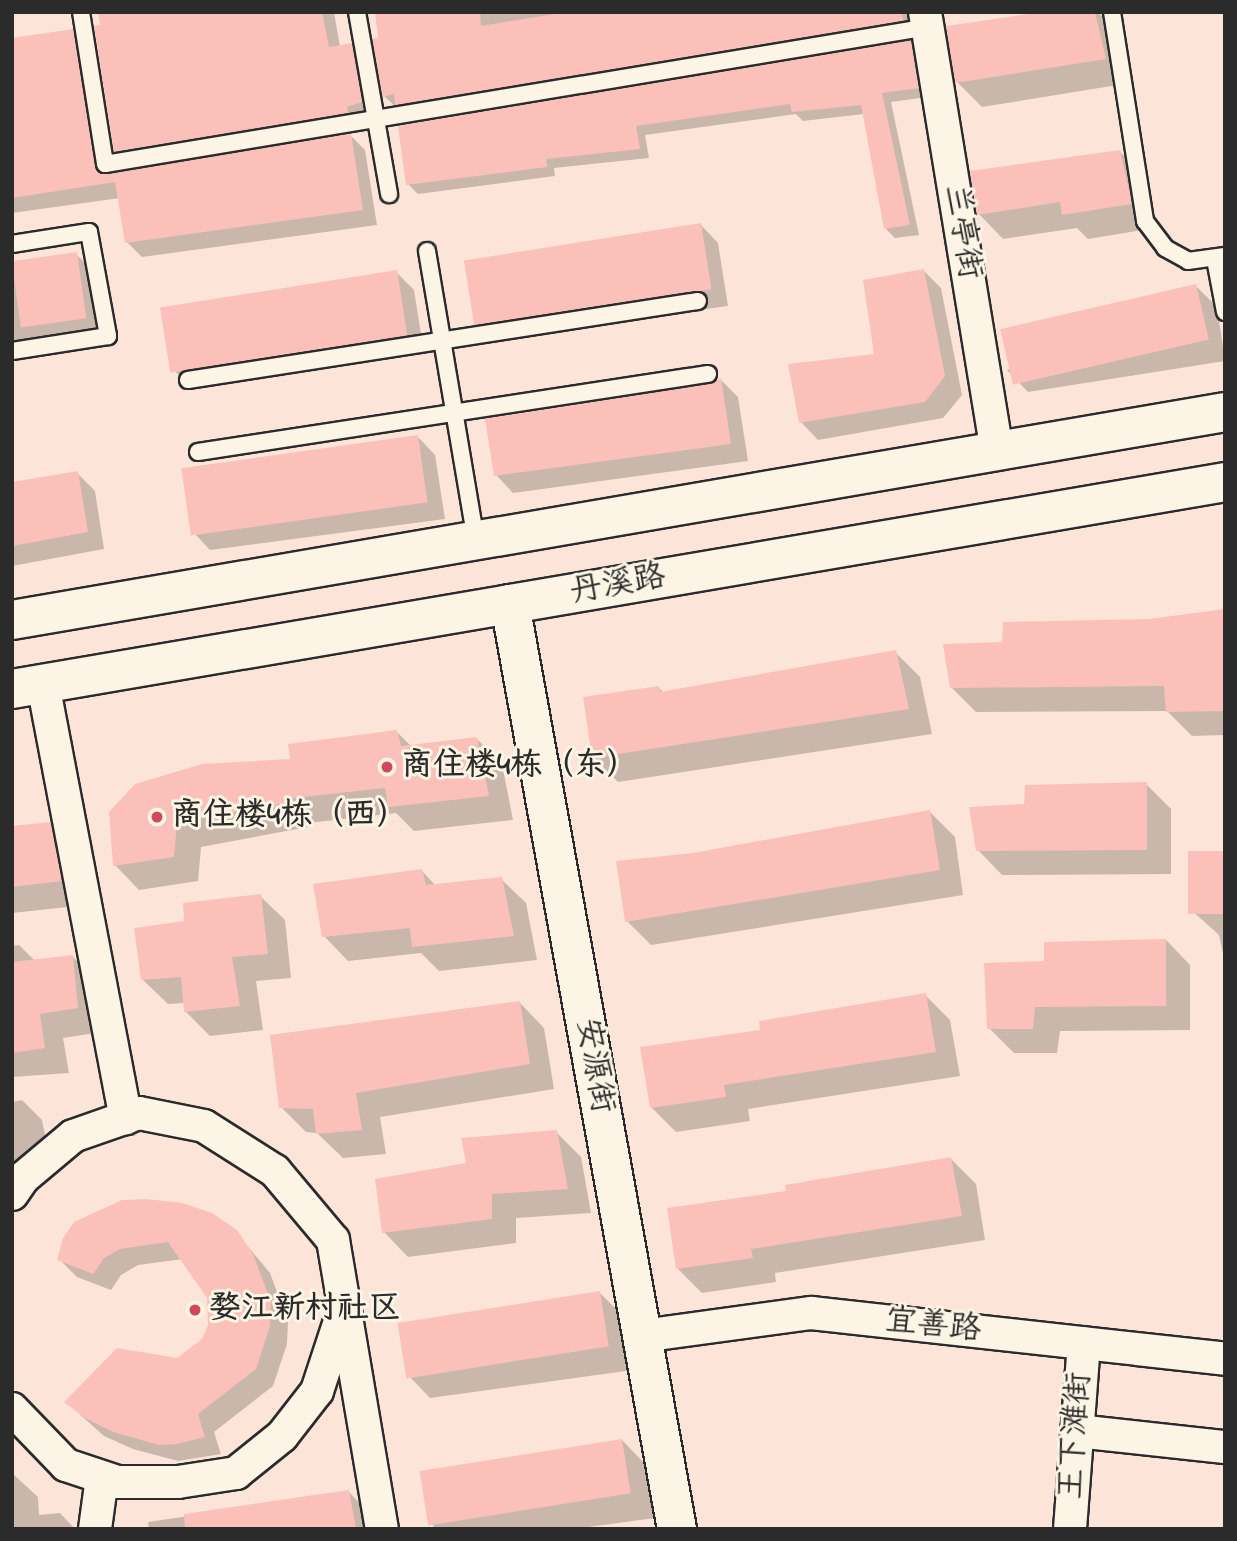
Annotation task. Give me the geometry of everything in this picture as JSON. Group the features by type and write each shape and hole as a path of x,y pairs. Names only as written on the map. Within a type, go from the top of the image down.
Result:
{"main road":[{"path":"12,620 1225,412"},
{"name":"丹溪路","path":"28,687 1225,482"},
{"name":"安源街","path":"510,604 677,1529"}],"street":[{"name":"兰亭街","path":"926,20 997,451"},
{"path":"28,687 126,1118"},
{"path":"12,1194 23,1178 73,1136 139,1113 204,1126 275,1171 333,1240 382,1529"},
{"path":"12,1409 66,1465 117,1482 178,1482 236,1473 282,1436 317,1391 344,1306"},
{"name":"宜善路","path":"642,1336 811,1313 1225,1359"},
{"name":"王下滩街","path":"1070,1529 1084,1343"},
{"path":"1077,1431 1225,1447"},
{"path":"95,1529 102,1477"}],"lane":[{"path":"80,12 104,164 376,119 926,20"},
{"path":"357,12 389,194"},
{"path":"1112,12 1144,221 1165,248 1188,261 1220,258 1225,312"},
{"path":"12,244 89,232 108,336 12,351"},
{"path":"427,251 476,540"},
{"path":"188,380 698,301"},
{"path":"198,452 708,374"}],"building":[{"path":"98,12 322,12 329,47 352,43 362,102 347,107 348,113 114,152 94,26 100,25"},
{"path":"375,12 480,12 481,26 567,12 902,12 903,21 395,105 394,94 383,97 372,39 378,38"},
{"path":"1041,12 1095,12 1106,59 955,83 946,26"},
{"path":"73,29 95,166 101,173 351,134 363,210 125,243 115,182 12,198 12,38"},
{"path":"911,40 919,88 882,93 910,225 884,229 861,105 792,112 790,104 636,126 640,149 546,159 547,167 406,185 398,126"},
{"path":"1120,150 1132,204 1062,215 1060,202 977,215 970,171"},
{"path":"701,223 711,289 474,327 464,261"},
{"path":"77,252 86,318 21,328 12,261"},
{"path":"924,269 945,376 925,402 799,423 788,364 874,354 863,280"},
{"path":"397,270 407,335 170,373 160,308"},
{"path":"1196,284 1209,340 1013,385 1000,329"},
{"path":"721,378 731,444 494,476 485,419 710,384"},
{"path":"418,435 427,502 191,536 181,468"},
{"path":"78,471 88,532 12,546 12,482"},
{"path":"1225,609 1225,711 1166,712 1164,686 950,688 943,644 1002,642 1003,622 1149,619"},
{"path":"896,650 909,709 592,758 583,697 659,686 660,692"},
{"path":"397,730 401,746 477,737 489,796 388,807 385,788 284,799 285,803 177,822 174,857 113,866 109,812 135,784 202,764 290,759 288,744"},
{"path":"1147,782 1147,850 976,851 969,807 1024,804 1025,785"},
{"path":"930,810 940,870 625,922 616,861 693,853"},
{"path":"51,822 62,881 12,887 12,826"},
{"path":"1188,851 1225,851 1225,914 1188,914"},
{"path":"422,869 426,885 502,877 514,936 412,947 410,928 322,937 313,884"},
{"path":"261,894 268,954 232,957 240,1006 184,1012 181,977 141,980 134,928 184,921 183,903"},
{"path":"1166,939 1166,1006 1035,1007 1033,1029 987,1029 984,963 1044,961 1044,942"},
{"path":"73,955 78,1008 40,1014 45,1048 12,1053 12,962"},
{"path":"926,993 936,1052 724,1085 726,1097 650,1108 640,1047 760,1030 759,1021"},
{"path":"520,1001 530,1064 356,1093 362,1130 316,1134 313,1109 279,1108 270,1035"},
{"path":"557,1130 568,1189 492,1194 492,1219 382,1233 375,1179 466,1163 461,1138"},
{"path":"951,1157 962,1216 751,1249 753,1258 676,1269 667,1208 786,1191 785,1185"},
{"path":"147,1199 182,1203 212,1213 237,1230 253,1254 271,1302 270,1326 256,1369 198,1414 205,1437 177,1444 159,1445 113,1432 85,1418 64,1402 117,1348 177,1358 202,1339 208,1325 207,1298 168,1242 120,1249 104,1258 93,1274 57,1260 63,1238 74,1222 122,1200"},
{"path":"600,1291 609,1346 406,1378 398,1323"},
{"path":"622,1439 631,1493 428,1525 420,1471"},
{"path":"349,1490 356,1529 185,1529 184,1514"}],"place":[{"name":"商住楼4栋（东）","path":"387,767"},
{"name":"商住楼4栋（西）","path":"157,817"},
{"name":"婺江新村社区","path":"195,1310"}]}
